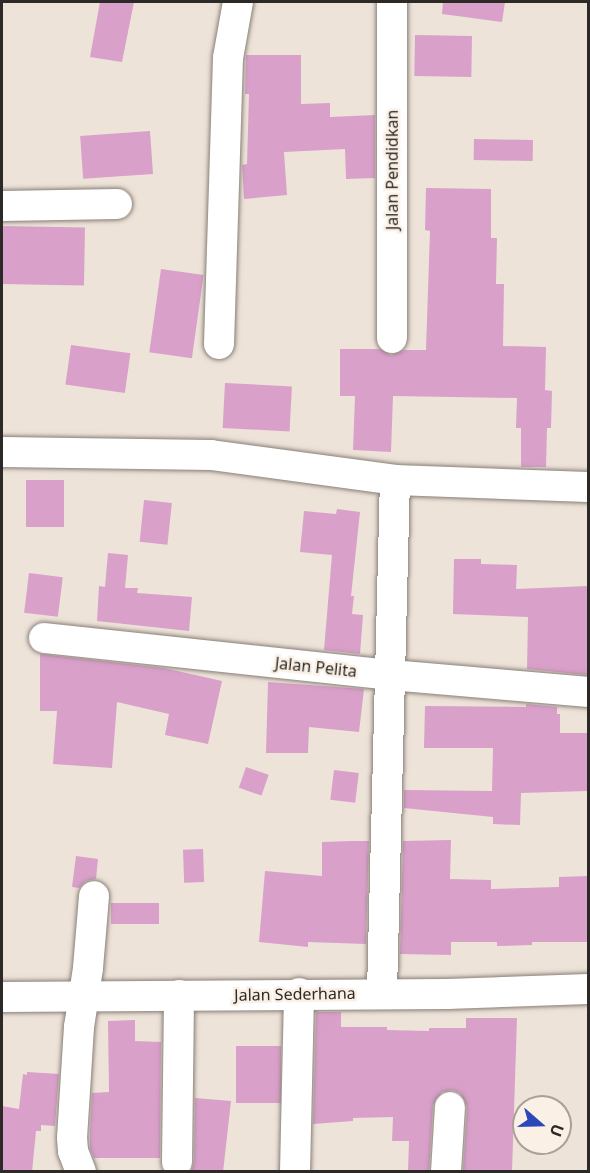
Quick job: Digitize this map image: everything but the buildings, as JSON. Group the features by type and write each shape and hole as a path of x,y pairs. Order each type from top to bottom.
{"street":[{"path":"219,344 228,58 238,2"},
{"name":"Jalan Pendidkan","path":"392,2 392,338"},
{"path":"2,206 117,204"},
{"path":"2,452 211,455 395,480 588,487"},
{"path":"382,992 395,480"},
{"name":"Jalan Pelita","path":"44,638 390,675 588,692"},
{"path":"81,1172 73,1151 72,1138 94,896"},
{"name":"Jalan Sederhana","path":"2,997 382,992 447,994 588,988"},
{"path":"295,1172 299,993"},
{"path":"177,1162 179,995"},
{"path":"446,1172 450,1107"}]}
